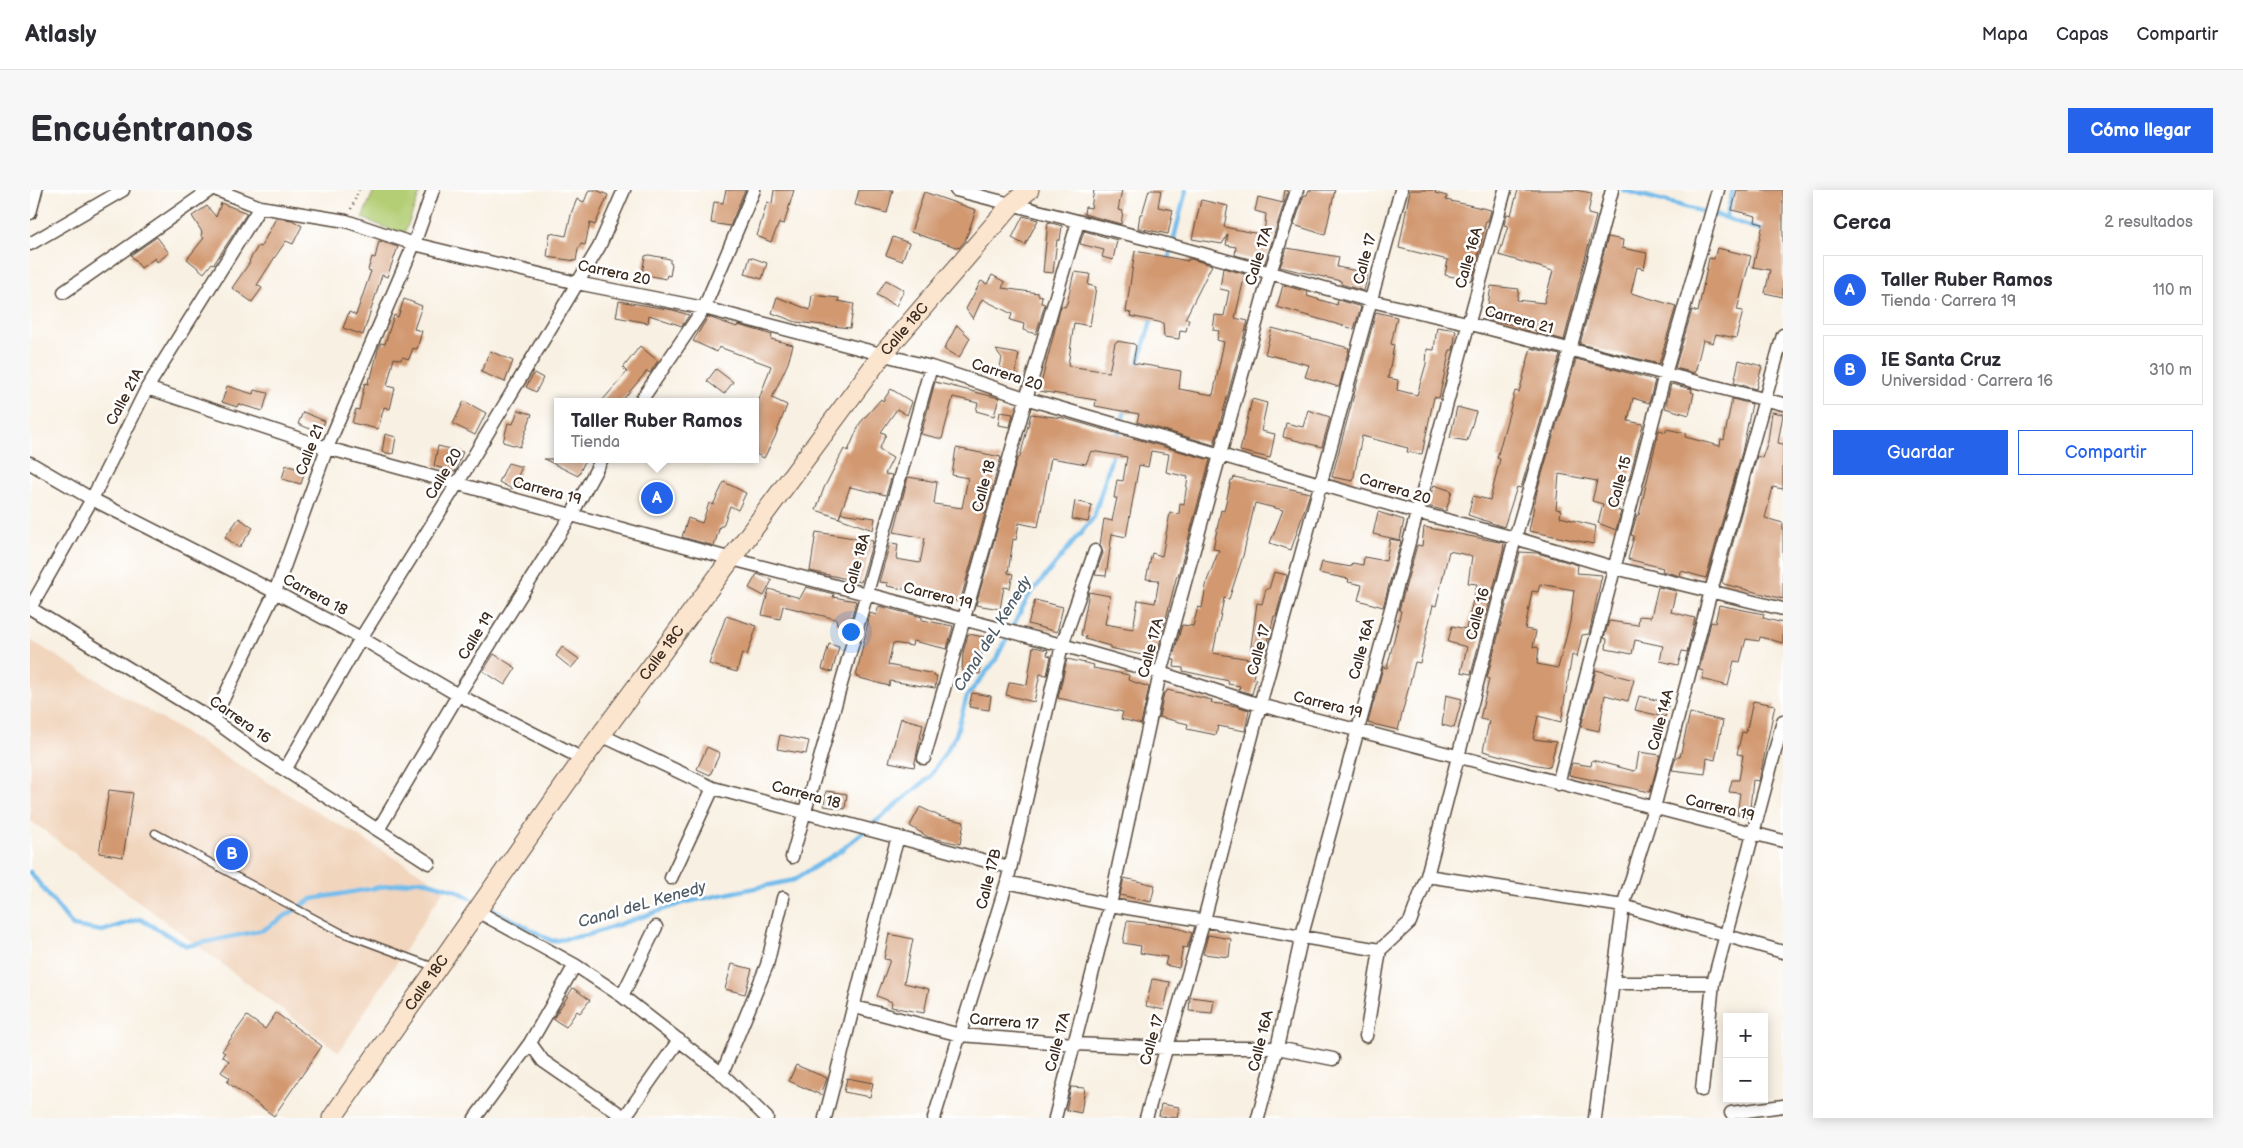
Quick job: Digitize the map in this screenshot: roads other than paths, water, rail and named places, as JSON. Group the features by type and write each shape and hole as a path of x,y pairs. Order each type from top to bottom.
{"main road":[{"name":"Calle 18C","path":"332,1118 583,759 882,356 1012,204 1029,190"}],"street":[{"path":"30,213 36,190"},
{"path":"30,244 123,190"},
{"path":"64,292 210,190"},
{"name":"Carrera 20","path":"218,190 260,207 346,221 414,244 577,282 704,308 882,356 931,367 1025,398 1416,512 1515,538 1614,568 1783,609"},
{"name":"Calle 21","path":"213,720 275,592 327,448 414,244 433,190"},
{"name":"Calle 20","path":"285,770 361,638 457,484 599,247 624,190"},
{"path":"643,398 704,308 754,190"},
{"name":"Carrera 21","path":"956,190 1163,243 1371,301 1467,323 1783,404"},
{"name":"Calle 17A","path":"1055,1118 1110,905 1160,673 1270,273 1297,190"},
{"name":"Calle 17","path":"1146,1118 1204,920 1260,705 1401,190"},
{"name":"Calle 16A","path":"1258,1118 1277,1048 1302,935 1467,323 1505,190"},
{"name":"Calle 16","path":"1380,950 1410,922 1427,876 1515,538 1570,350 1612,191"},
{"name":"Calle 15","path":"1558,784 1665,374 1717,194"},
{"name":"Calle 21A","path":"30,608 92,499 146,388 260,207"},
{"name":"Calle 18","path":"924,758 1025,398 1078,222"},
{"name":"Calle 14A","path":"1595,1118 1623,906 1654,808 1711,591 1783,334"},
{"name":"Calle 18A","path":"792,857 931,367"},
{"name":"Carrera 19","path":"146,388 327,448 457,484 865,595 1062,645 1160,673 1260,705 1358,728 1558,784 1783,841"},
{"name":"Carrera 18","path":"30,463 92,499 361,638 458,695 583,759"},
{"name":"Calle 19","path":"378,830 458,695 572,514 600,463"},
{"name":"Calle 17B","path":"934,1118 1007,882 1062,645 1095,552"},
{"name":"Carrera 16","path":"30,608 213,720 285,770 429,863"},
{"path":"1702,1090 1713,983 1783,721"},
{"name":"Carrera 18","path":"601,735 713,788 1009,867"},
{"path":"671,878 713,788"},
{"path":"825,1118 855,1007 875,915 898,837"},
{"path":"1427,876 1623,906 1783,952"},
{"path":"1007,882 1110,905 1302,935 1380,950 1366,1036"},
{"path":"722,1074 767,965 784,898"},
{"path":"477,911 575,964 622,996 722,1074 753,1113 767,1118"},
{"path":"622,996 656,927"},
{"path":"475,1118 530,1043 575,964"},
{"path":"1613,984 1713,983"},
{"name":"Carrera 17","path":"855,1007 960,1035 1075,1044 1166,1048 1277,1048 1333,1059"},
{"path":"530,1043 543,1061 624,1118 679,1040"},
{"path":"1731,1113 1783,1106"}],"lane":[{"path":"155,833 340,932 438,968"}],"waterway":[{"name":"Canal deL Kenedy","path":"1168,262 1186,190"},
{"name":"Canal deL Kenedy","path":"1623,190 1726,218 1765,232"},
{"path":"1726,218 1733,190"},
{"name":"Canal deL Kenedy","path":"1137,367 1153,315"},
{"name":"Canal deL Kenedy","path":"1117,439 1126,406"},
{"name":"Canal deL Kenedy","path":"493,909 552,941 588,935 682,903 794,880 840,851 930,777 956,735 967,696 995,661 1028,597 1094,517 1114,449"},
{"name":"Canal deL Kenedy","path":"30,872 73,926 102,931 140,919 187,946 263,930 312,899 421,880 455,890 470,898"}],"place":[{"name":"Taller Ruber Ramos","path":"657,498"},
{"name":"IE Santa Cruz","path":"232,854"}]}
